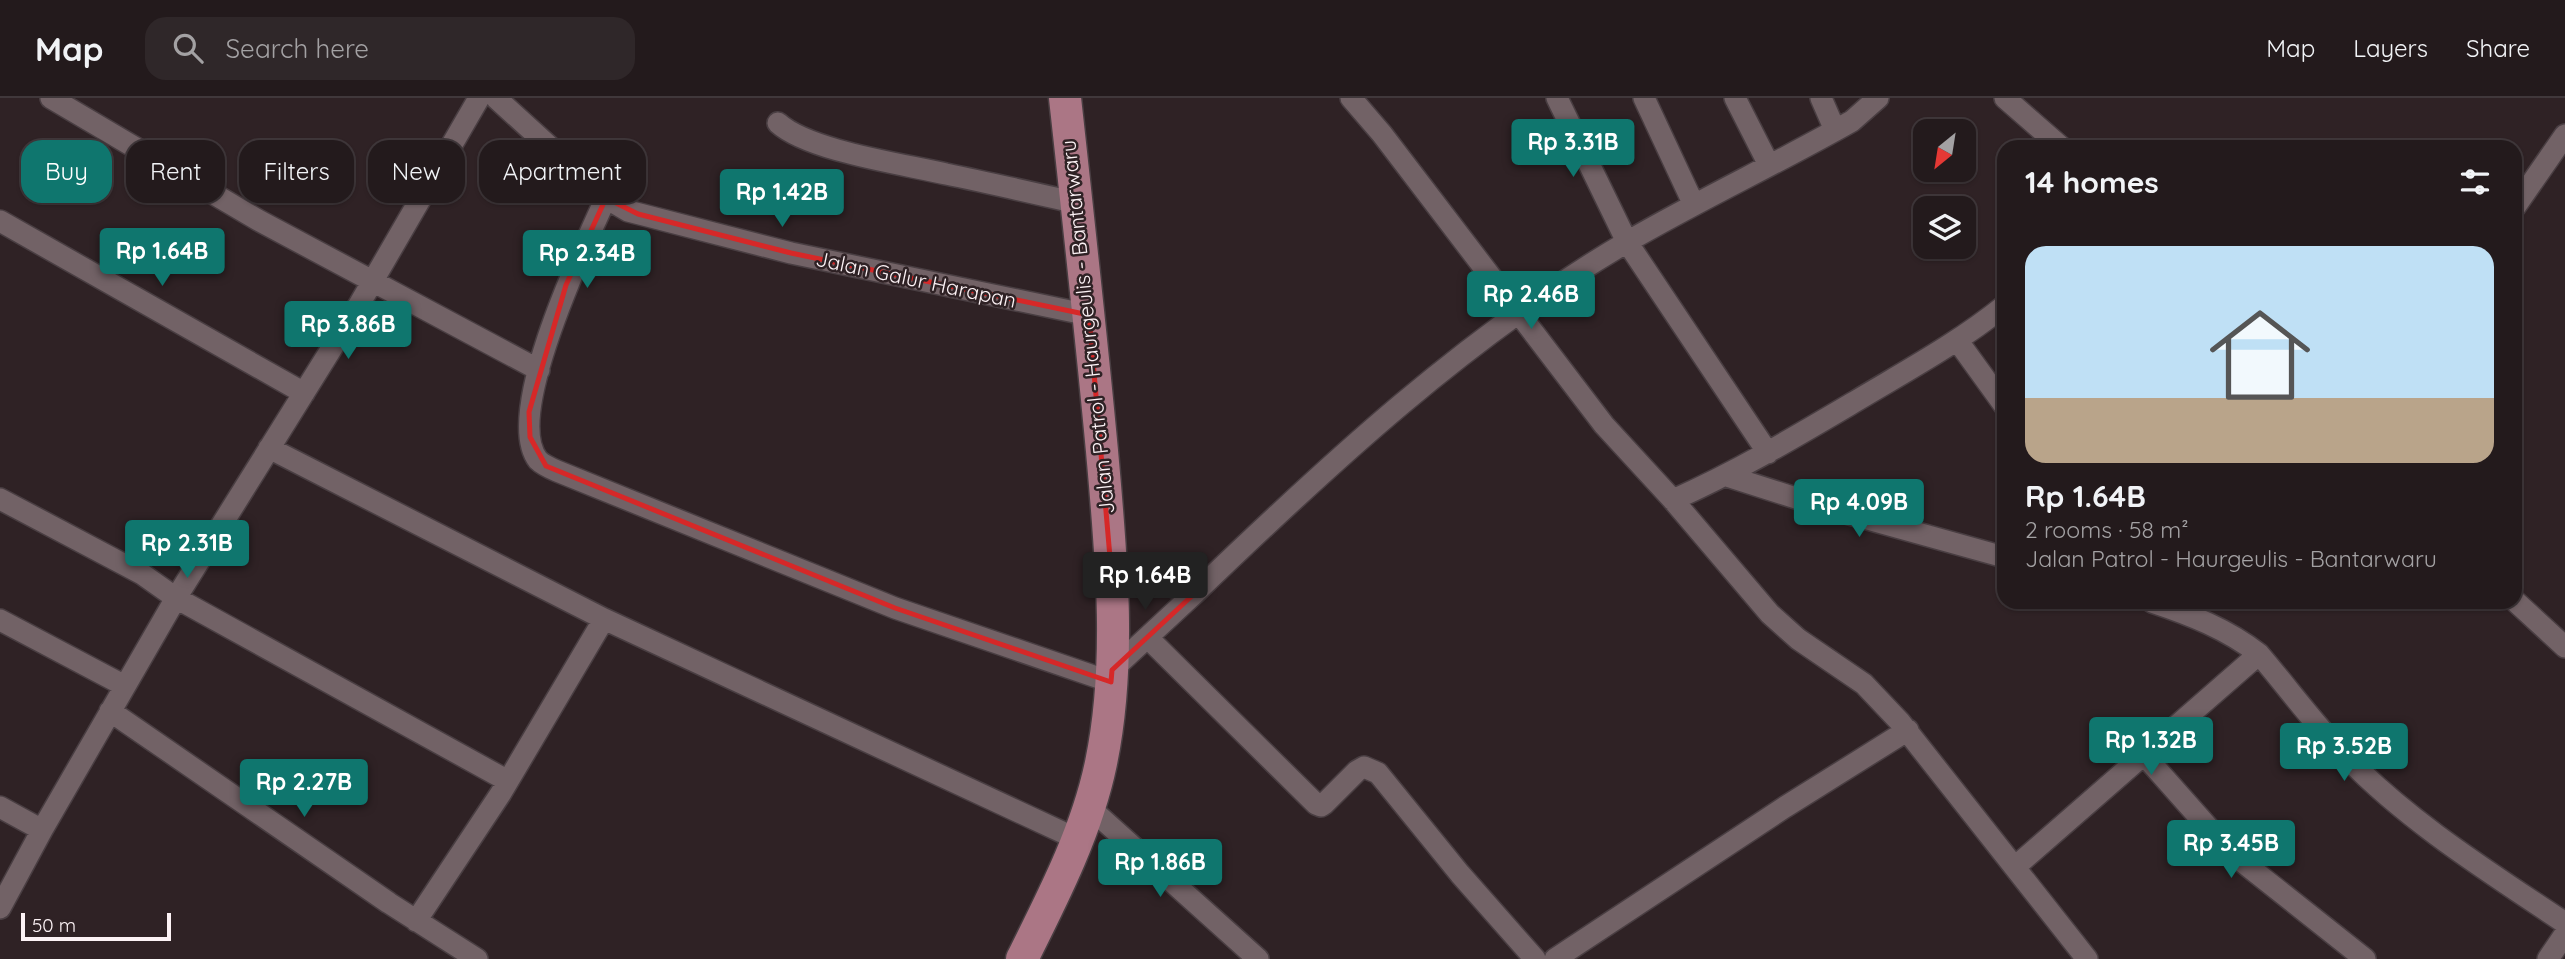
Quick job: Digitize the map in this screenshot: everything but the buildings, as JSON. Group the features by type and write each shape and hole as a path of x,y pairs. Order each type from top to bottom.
{"main road":[{"name":"Jalan Patrol - Haurgeulis - Bantarwaru","path":"1022,959 1090,808 1101,762 1112,676 1111,569 1089,315 1065,98"}],"street":[{"path":"51,98 258,220 539,370"},
{"path":"0,908 41,830 176,598 373,281 479,98"},
{"name":"Jalan Galur Harapan","path":"496,98 542,140"},
{"path":"1351,98 1382,134 1590,409 1673,500 1770,614 1798,639 1864,684 1908,730 2087,959"},
{"path":"1557,98 1627,242 1768,453"},
{"path":"1644,98 1694,205"},
{"path":"1735,98 1769,165"},
{"path":"1821,98 1835,130"},
{"path":"604,203 566,285 539,370 529,412 530,438 537,459 546,466 895,608 1112,676 1301,491 1392,412 1519,313 1627,242 1852,121 1878,98"},
{"path":"2005,98 2053,140"},
{"path":"778,123 805,140 865,157 1077,203"},
{"path":"2522,197 2565,135"},
{"name":"Jalan Galur Harapan","path":"616,203 638,214 791,253 1089,315"},
{"path":"0,221 303,393"},
{"path":"1673,500 1727,476 1768,453 1957,340 1997,311"},
{"path":"1957,340 1997,395"},
{"path":"269,448 604,619 1077,839"},
{"path":"1727,476 1997,555"},
{"path":"0,499 142,574 176,598 508,781"},
{"path":"1111,569 1195,593"},
{"path":"2522,607 2565,647"},
{"path":"2175,609 2226,631 2259,654 2345,756 2380,789 2460,853 2565,923"},
{"path":"416,921 508,781 604,619"},
{"path":"0,620 125,686"},
{"path":"1148,638 1316,804 1324,804 1364,767 1378,773 1460,874 1535,959"},
{"path":"2015,867 2259,654"},
{"path":"110,711 416,921 477,959"},
{"path":"1555,959 1773,815 1908,730"},
{"path":"2144,755 2230,852 2365,959"},
{"path":"0,807 41,830"},
{"path":"1090,808 1258,959"},
{"path":"2548,959 2565,934"}],"highlighted area":[{"path":"606,198 638,214 791,253 1089,315 1111,569 1195,593 1112,670 1111,682 895,608 546,466 530,437 529,412 566,285"}]}
